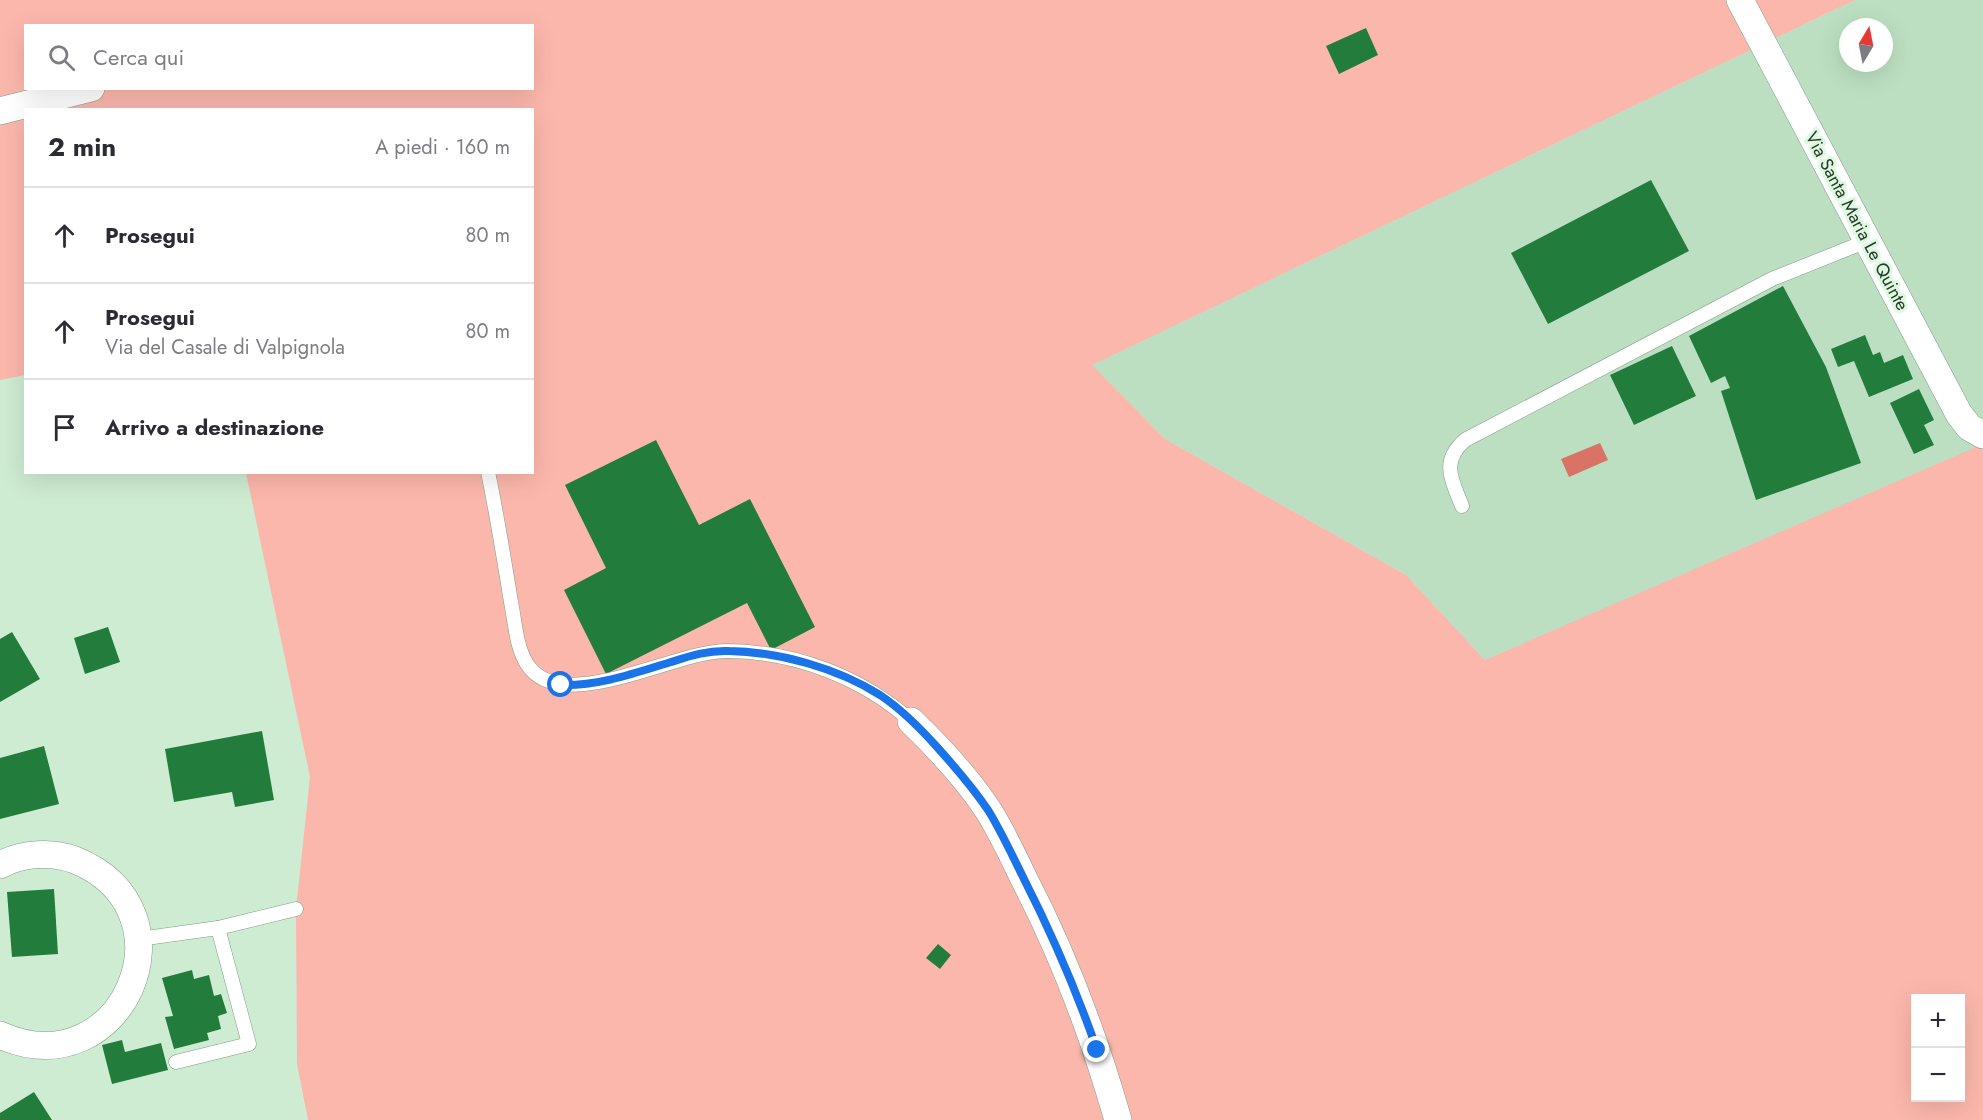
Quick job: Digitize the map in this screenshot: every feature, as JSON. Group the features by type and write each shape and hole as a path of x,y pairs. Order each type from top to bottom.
{"street":[{"name":"Via Santa Maria Le Quinte","path":"1740,0 1959,414 1969,426 1983,435"},
{"path":"0,111 83,90"},
{"path":"911,721 969,783 1005,839 1071,980 1097,1050 1118,1120"},
{"path":"0,865 9,860 38,854 66,857 93,868 116,887 131,911 139,939 137,970 126,999 106,1023 79,1039 48,1046 17,1043 0,1035"}],"lane":[{"path":"1462,506 1449,472 1454,449 1464,440 1772,279 1867,241"},
{"path":"488,474 522,654 533,671 551,682 561,685 582,685 607,681 700,653 727,650 746,652 804,663 844,677 879,695 911,721"},
{"path":"139,939 218,928 296,909"},
{"path":"176,1062 249,1044 218,928"}],"shaded area":[{"path":"0,0 1855,0 1092,365 1165,439 1406,575 1485,660 1983,444 1983,1120 308,1120 297,1064 296,909 310,777 246,474 534,474 534,108 24,108 24,375 0,380"},
{"path":"1855,0 1983,0 1983,449 1485,660 1406,575 1165,439 1091,365"},
{"path":"1600,443 1608,460 1569,477 1561,459"}],"building":[{"path":"1366,28 1378,55 1339,74 1326,46"},
{"path":"1651,180 1689,251 1548,324 1511,253"},
{"path":"1783,286 1826,367 1861,463 1756,500 1721,391 1730,388 1725,376 1711,383 1689,336"},
{"path":"1865,335 1873,355 1880,352 1884,363 1903,355 1913,379 1869,397 1854,361 1838,367 1831,349"},
{"path":"1672,346 1696,396 1634,425 1610,375"},
{"path":"1919,389 1934,420 1924,425 1934,445 1914,454 1890,403"},
{"path":"656,440 699,525 750,499 815,627 771,650 747,603 606,674 564,590 606,568 565,485"},
{"path":"108,627 120,662 85,674 74,638"},
{"path":"12,632 40,679 0,702 0,639"},
{"path":"262,731 274,800 235,807 232,792 174,802 165,749"},
{"path":"44,746 59,804 0,819 0,758"},
{"path":"54,889 58,954 12,957 7,892"},
{"path":"938,944 951,955 940,969 926,958"},
{"path":"192,970 194,979 209,975 214,996 221,994 227,1013 218,1016 221,1029 207,1033 209,1040 174,1049 165,1017 173,1016 162,978"},
{"path":"122,1040 125,1052 161,1043 168,1070 112,1084 102,1045"},
{"path":"34,1092 52,1120 0,1120 0,1113"}],"route":[{"path":"561,685 582,685 607,681 691,655 727,650 765,654 804,663 844,677 879,695 924,733 969,783 989,811 1051,933 1097,1050"}]}
